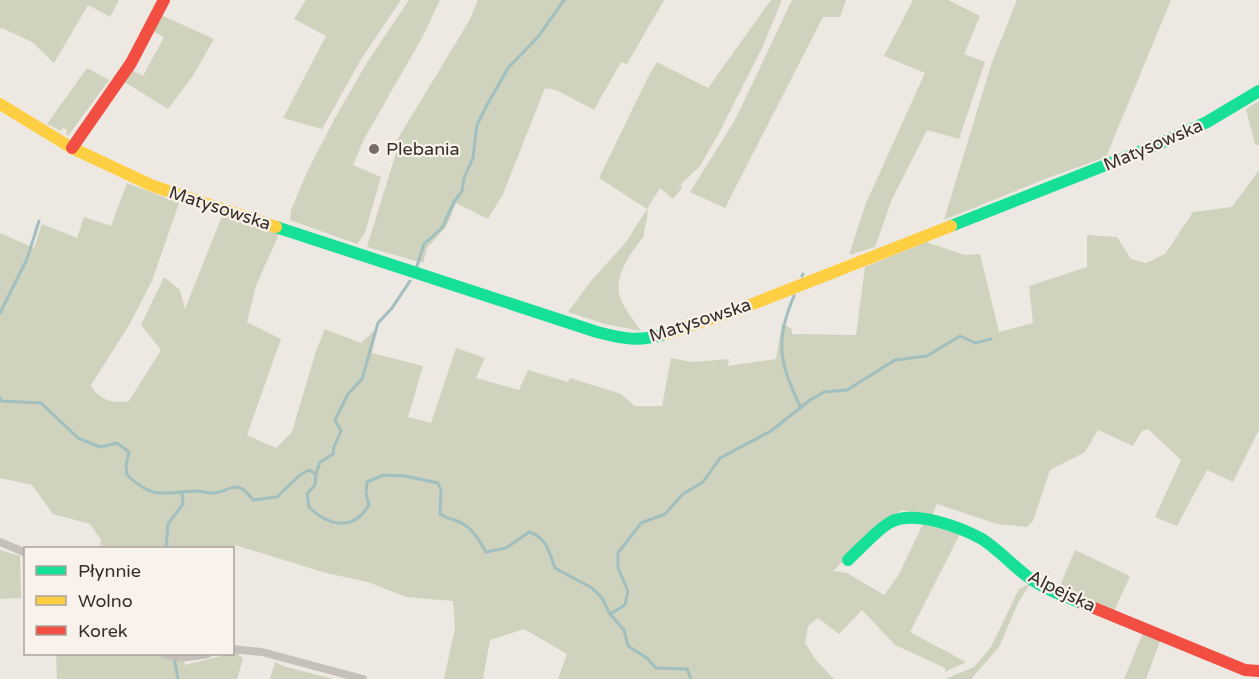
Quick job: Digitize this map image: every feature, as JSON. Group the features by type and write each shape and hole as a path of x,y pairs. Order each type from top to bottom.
{"street":[{"path":"72,148 131,63 164,0"},
{"name":"Matysowska","path":"0,104 72,148 153,186 597,332 638,340 666,334 745,307 1159,144 1207,122 1259,91"},
{"name":"Alpejska","path":"848,560 889,523 903,518 935,520 981,539 1005,556 1029,578 1055,592 1245,670 1259,671"},
{"path":"0,542 24,552"},
{"path":"234,649 262,652 363,679"},
{"path":"167,655 187,657 201,655"}],"green space":[{"path":"0,0 119,0 110,17 88,5 54,63 32,42 0,29"},
{"path":"306,0 401,0 363,56 322,129 283,118 326,36 294,19"},
{"path":"409,0 440,0 423,36 364,139 353,165 381,177 365,233 357,244 290,220 291,210 308,170 335,118 366,64"},
{"path":"478,0 664,0 627,64 621,62 594,110 556,90 545,88 503,194 488,219 456,203 446,227 427,248 423,263 367,247 396,153 402,143 397,140 469,21"},
{"path":"771,0 782,0 762,48 700,166 681,184 682,188 673,199 660,188 647,209 599,178 657,62 708,88"},
{"path":"792,0 846,0 840,17 823,17 725,208 690,192 735,120"},
{"path":"913,0 948,0 980,16 964,54 985,62 959,139 927,130 892,199 875,247 849,255 866,203 925,73 884,56"},
{"path":"1017,0 1171,0 1106,157 944,220 991,65"},
{"path":"161,15 214,39 192,77 168,109 123,81 132,70 143,76 164,37 154,32"},
{"path":"87,68 109,80 68,136 67,130 63,128 61,131 47,124"},
{"path":"1259,101 1259,146 1255,144 1246,109"},
{"path":"1259,170 1259,430 1233,482 1207,470 1177,526 1155,517 1181,460 1148,429 1142,431 1133,446 1098,430 1085,452 1050,470 1033,521 1027,527 997,524 937,504 932,516 902,510 876,529 833,571 847,573 884,595 898,576 923,524 960,534 910,632 966,662 945,672 945,668 895,645 862,610 839,634 818,618 808,626 805,643 816,660 834,679 558,679 567,654 524,629 490,640 483,679 444,679 455,628 453,601 406,597 368,582 326,573 235,545 234,548 100,547 101,540 90,524 53,514 32,485 0,478 0,233 34,248 42,224 77,238 84,217 111,226 127,183 179,203 152,281 128,327 91,385 107,400 129,401 161,350 141,325 164,277 180,290 185,309 222,216 279,234 256,286 247,322 281,339 247,435 276,448 292,432 316,351 325,329 361,343 376,329 372,353 423,366 408,417 431,423 456,348 485,358 476,378 519,390 528,370 568,382 570,378 621,394 635,406 662,406 671,358 692,362 729,359 728,366 776,359 782,323 792,329 792,334 856,335 865,267 926,242 965,255 980,254 999,332 1033,323 1029,286 1087,267 1087,235 1117,237 1131,259 1146,263 1165,254 1193,212 1232,207"},
{"path":"647,209 644,236 625,264 619,281 620,297 641,331 605,324 568,312 591,281 626,242"},
{"path":"0,550 20,556 21,598 0,599"},
{"path":"1075,550 1130,576 1114,611 1060,590"},
{"path":"1031,583 1019,601 999,647 971,679 945,679 974,667 991,647 1019,589"},
{"path":"1143,633 1160,641 1146,679 1124,679"},
{"path":"237,652 243,659 237,679 57,679 56,655 183,655 185,665 234,655"},
{"path":"275,662 286,667 334,679 270,679"}],"waterway":[{"path":"417,266 424,244 442,228 454,202 462,191 464,178 473,158 477,125 487,105 508,68 538,37 564,0"},
{"path":"0,313 27,259 39,221"},
{"path":"316,474 320,462 333,454 341,431 335,420 348,394 362,379 378,323 392,308 410,281"},
{"path":"794,296 784,327 782,353 788,378 801,408"},
{"path":"610,614 625,605 628,591 618,568 618,553 641,523 665,514 683,494 703,482 720,458 771,431 810,400 824,392 847,390 895,360 927,356 960,336 975,343 991,339"},
{"path":"0,398 2,401 41,403 78,438 100,447 117,443 129,452 126,465 127,475 152,492 217,493 237,487 253,500 277,497 300,475 309,470 316,474 315,485 307,494 309,507 332,522 348,523 363,514 369,505 366,494 367,482 384,475 405,476 438,483 441,490 440,514 467,526 486,552 506,548 529,532 540,538 555,568 592,588 602,598 610,614 624,630 628,646 647,658 656,668 687,669 691,679"},
{"path":"166,547 168,524 183,504 182,492"},
{"path":"174,657 178,679"}],"traffic: fast":[{"path":"951,226 1159,144 1207,122 1259,91"},
{"path":"276,227 597,332 631,339 665,334"},
{"path":"848,560 873,535 889,523 911,518 936,521 962,529 982,539 1034,581 1082,603"}],"traffic: slow":[{"path":"0,104 72,148 153,186 276,227"},
{"path":"665,334 745,307 951,226"}],"traffic: jam":[{"path":"72,148 131,63 164,0"},
{"path":"1082,603 1245,670 1259,671"}],"place":[{"name":"Plebania","path":"374,149"}]}
